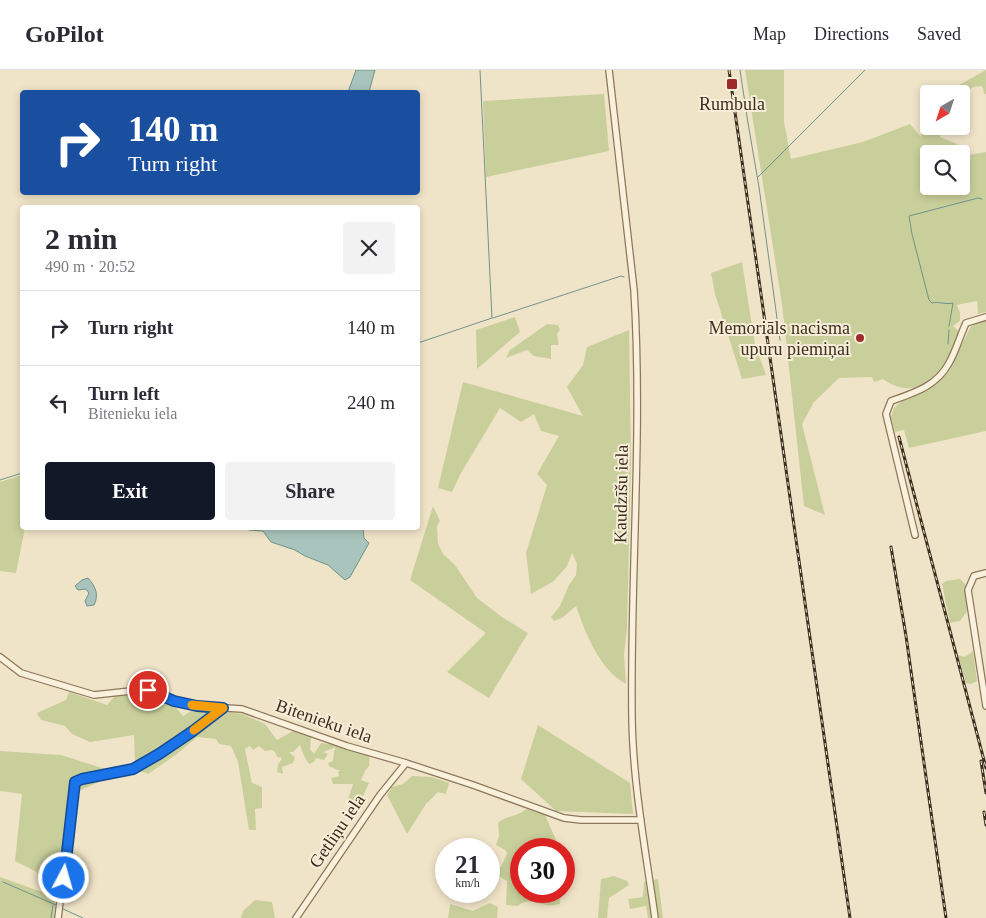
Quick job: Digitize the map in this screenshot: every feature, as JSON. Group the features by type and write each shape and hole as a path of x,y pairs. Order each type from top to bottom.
{"street":[{"name":"Kaudzīšu iela","path":"609,70 636,321 638,429 632,719 641,820 655,918"},
{"path":"915,535 886,414 891,401 924,389 938,378 949,363 966,323 986,317"},
{"path":"986,573 974,576 968,590 986,706"},
{"name":"Bitenieku iela","path":"0,657 21,672 94,695 148,690 174,701 197,706 242,709 347,746 473,785 564,818 581,820 641,820"},
{"path":"58,918 75,782 133,769 166,750 223,708"},
{"name":"Getliņu iela","path":"296,918 380,795 406,763"}],"green space":[{"path":"745,70 784,70 784,122 791,159 863,142 910,124 921,137 921,135 940,135 940,137 958,145 920,145 920,195 970,195 970,155 986,152 986,312 978,314 977,301 957,305 960,321 953,326 959,331 938,375 924,385 908,388 899,387 883,379 874,382 872,377 839,378 814,402 802,424 825,515 804,506 782,304"},
{"path":"986,70 986,94 984,94 981,86 970,90 970,85 959,85"},
{"path":"604,94 609,151 486,177 483,101"},
{"path":"742,262 755,345 766,375 742,379 715,294 711,273"},
{"path":"515,317 520,332 477,369 476,330"},
{"path":"986,320 986,431 909,448 904,430 895,432 891,417 894,408 903,400 935,384 948,373 971,326"},
{"path":"547,324 558,325 560,330 557,334 559,345 551,345 551,359 534,356 527,350 506,358 510,350"},
{"path":"629,330 631,457 627,628 624,654 626,684 608,669 601,660 589,639 576,606 562,618 554,621 551,617 560,606 569,585 576,575 577,564 572,553 567,566 554,581 531,594 526,553 547,485 537,474 559,436 541,431 534,414 521,422 500,408 461,473 452,492 438,488 463,382 583,416 567,387 583,365 587,347"},
{"path":"20,476 20,530 25,530 16,573 0,571 0,482"},
{"path":"433,506 440,521 437,526 438,544 443,554 455,565 477,598 502,617 528,633 489,698 447,672 486,633 410,580"},
{"path":"960,579 967,586 968,610 960,621 950,623 942,584 946,581"},
{"path":"973,651 977,681 971,684 966,683 958,655 965,657"},
{"path":"69,692 107,705 115,696 148,692 174,705 183,716 194,709 211,709 242,714 265,724 277,740 293,731 311,737 310,749 314,754 321,743 340,745 370,754 369,766 361,780 369,783 361,801 355,801 351,804 347,802 353,784 333,784 331,778 339,776 338,772 340,770 329,766 328,763 333,761 336,747 323,752 328,754 324,760 316,758 314,762 309,764 300,745 293,752 289,752 295,757 293,763 282,767 283,774 277,772 282,758 277,757 275,752 272,750 265,751 259,746 253,750 250,746 245,749 252,783 262,787 262,808 255,809 256,830 249,830 238,762 231,746 219,744 216,739 197,737 177,754 148,774 140,771 135,762 134,735 90,742 72,734 65,726 41,720 37,713 66,700"},
{"path":"538,725 630,783 633,814 556,811 521,779"},
{"path":"0,751 61,755 118,773 75,793 60,884 15,861 22,794 0,791"},
{"path":"412,776 432,777 449,783 446,794 438,792 426,804 407,834 387,795 392,787 403,784"},
{"path":"526,809 545,815 555,838 510,838 510,903 523,903 518,906 506,905 507,881 500,877 500,867 507,853 500,847 498,823"},
{"path":"614,876 627,881 629,885 609,898 607,918 598,918 601,879"},
{"path":"0,877 56,897 54,918 0,918"},
{"path":"658,879 663,918 648,918 646,906 630,909 628,899 643,897 644,882"},
{"path":"255,900 272,902 275,918 241,918 243,911"},
{"path":"490,903 498,907 497,918 448,918 450,904 473,911"},
{"path":"539,903 560,903 560,904 548,905"}],"water":[{"path":"356,70 375,70 370,90 349,90"},
{"path":"249,530 363,530 364,538 369,543 350,577 345,580 328,565 295,550 271,542 263,531"},
{"path":"88,578 95,588 96,598 94,605 87,606 85,601 89,593 86,589 78,590 75,586"}],"waterway":[{"path":"420,342 492,318 480,70"},
{"path":"740,70 759,187 780,340"},
{"path":"758,177 865,70"},
{"path":"949,326 953,303 932,303 929,300 909,216 978,198 982,199"},
{"path":"493,318 621,276 624,277"},
{"path":"948,344 949,330"},
{"path":"0,480 20,474"},
{"path":"3,882 56,905"},
{"path":"51,918 53,905"},
{"path":"63,909 83,918"}],"railway":[{"path":"729,70 850,918"},
{"path":"899,437 986,768"},
{"path":"891,547 906,636 946,918"},
{"path":"981,761 986,793"},
{"path":"984,812 986,825"}],"slow traffic":[{"path":"192,705 223,708 194,730"}],"place":[{"name":"Rumbula","path":"732,84"},
{"name":"Memoriāls nacisma upuru piemiņai","path":"860,338"}],"route":[{"path":"64,878 75,782 133,769 193,731 223,708 197,706 174,701 148,690"}]}
